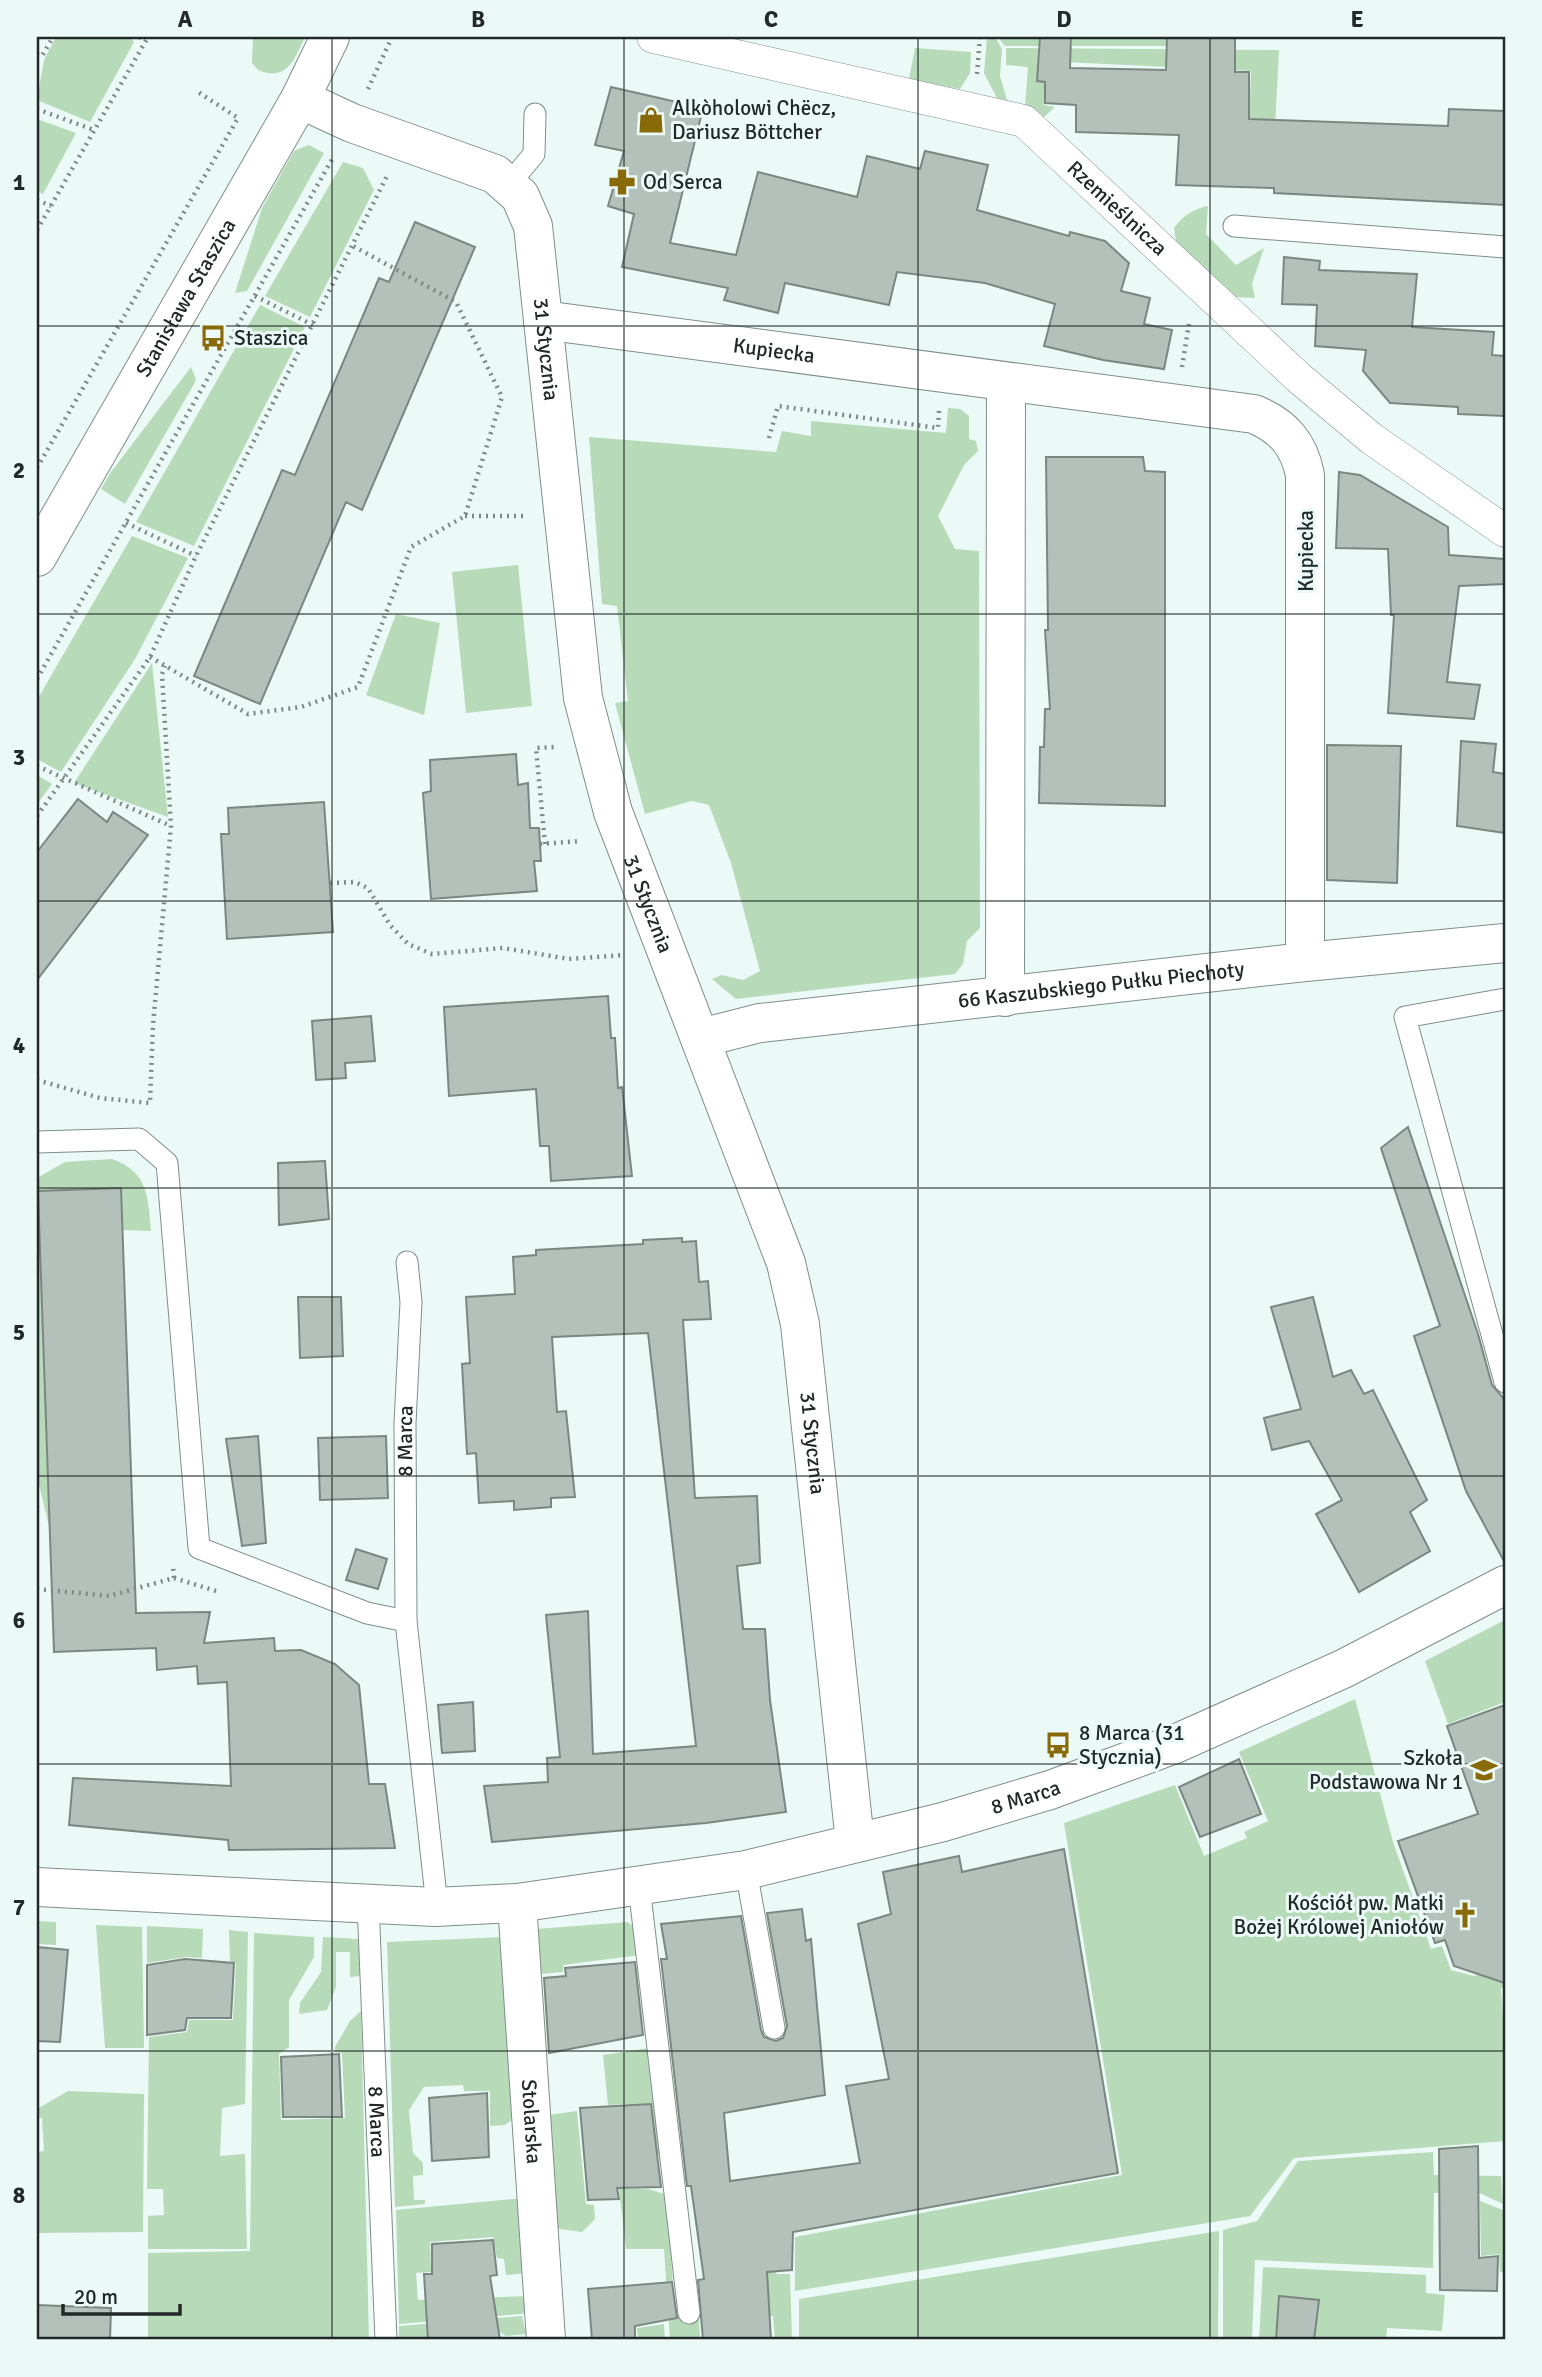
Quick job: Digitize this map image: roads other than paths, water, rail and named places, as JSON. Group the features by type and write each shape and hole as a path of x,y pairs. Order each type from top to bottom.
{"street":[{"name":"Stanisława Staszica","path":"37,557 300,99 330,37"},
{"name":"Rzemieślnicza","path":"653,37 1024,121 1299,378 1372,439 1505,531"},
{"name":"31 Stycznia","path":"300,99 352,122 479,167 509,184 520,196 533,226 583,698 596,754 612,812 786,1264 800,1324 855,1842"},
{"name":"Kupiecka","path":"542,320 760,346 1006,382 1254,414 1281,428 1298,450 1305,474 1305,962"},
{"path":"1005,997 1006,382"},
{"name":"66 Kaszubskiego Pułku Piechoty","path":"701,1038 760,1023 1305,962 1505,943"},
{"name":"8 Marca","path":"37,1887 435,1907 517,1903 746,1870 943,1822 1050,1790 1175,1744 1343,1669 1505,1586"},
{"name":"Stolarska","path":"517,1903 546,2340"}],"lane":[{"path":"509,184 534,155 535,114"},
{"path":"1234,226 1505,247"},
{"path":"1505,999 1405,1017 1505,1381"},
{"path":"37,1142 139,1139 167,1163 199,1548 367,1613 406,1620"},
{"name":"8 Marca","path":"407,1262 411,1302 405,1423 406,1620 435,1907"},
{"path":"746,1870 774,2028"},
{"path":"639,1886 689,2313"},
{"name":"8 Marca","path":"368,1903 386,2340"}],"place":[{"name":"Alkòholowi Chëcz, Dariusz Böttcher","path":"651,120"},
{"name":"Od Serca","path":"622,182"},
{"name":"Staszica","path":"213,338"},
{"name":"8 Marca (31 Stycznia)","path":"1058,1745"},
{"name":"Szkoła Podstawowa Nr 1","path":"1484,1770"},
{"name":"Kościół pw. Matki Bożej Królowej Aniołów","path":"1465,1915"}]}
